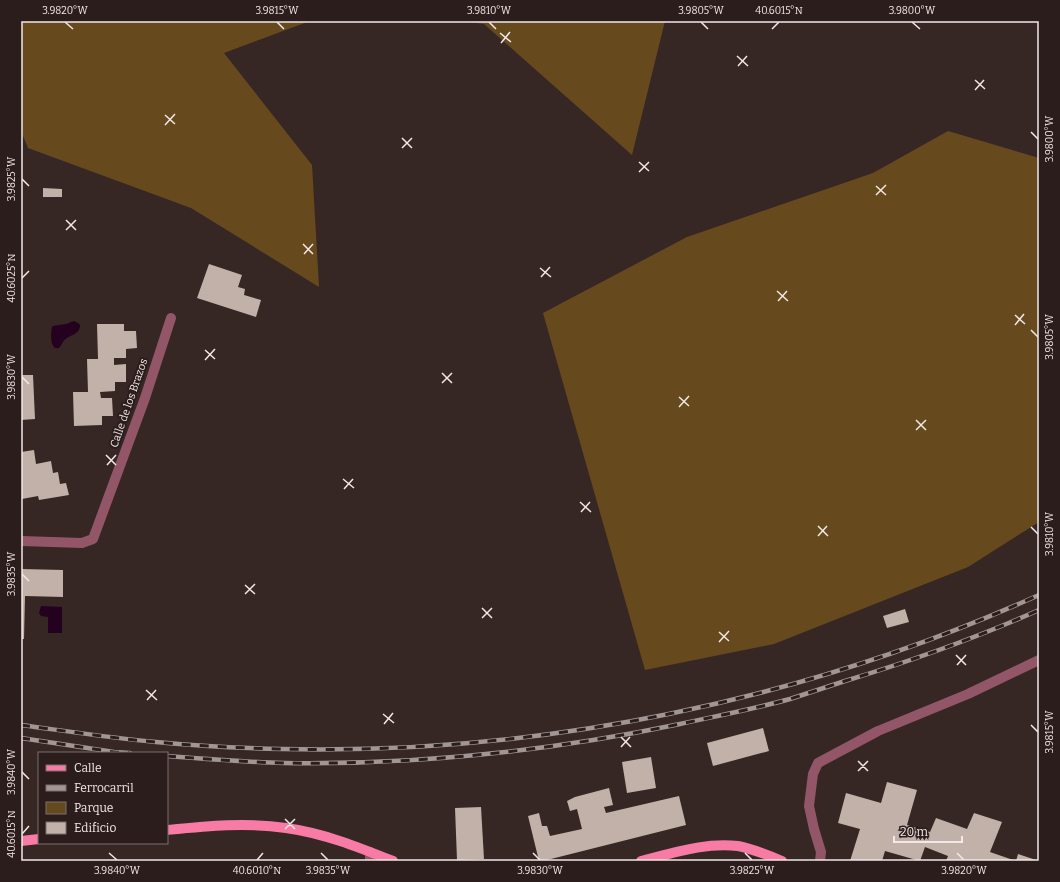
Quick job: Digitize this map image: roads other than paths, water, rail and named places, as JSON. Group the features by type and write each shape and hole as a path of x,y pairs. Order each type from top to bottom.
{"main road":[{"path":"168,830 224,825 279,827 316,834 370,856 393,861"},
{"path":"21,841 38,839"},
{"path":"641,861 714,845 745,848 782,861"}],"street":[{"name":"Calle de los Brazos","path":"21,541 82,543 93,539 171,318"},
{"path":"820,861 821,852 809,806 813,774 818,763 878,732 968,694 1039,660"}],"railway":[{"path":"21,725 187,745 281,749 378,748 476,742 572,731 669,714 764,692 857,665 949,632 1039,595"},
{"path":"168,756 284,763 384,762 433,759 533,749 631,734 790,699 943,648 1039,610"},
{"path":"21,738 114,752"}]}
